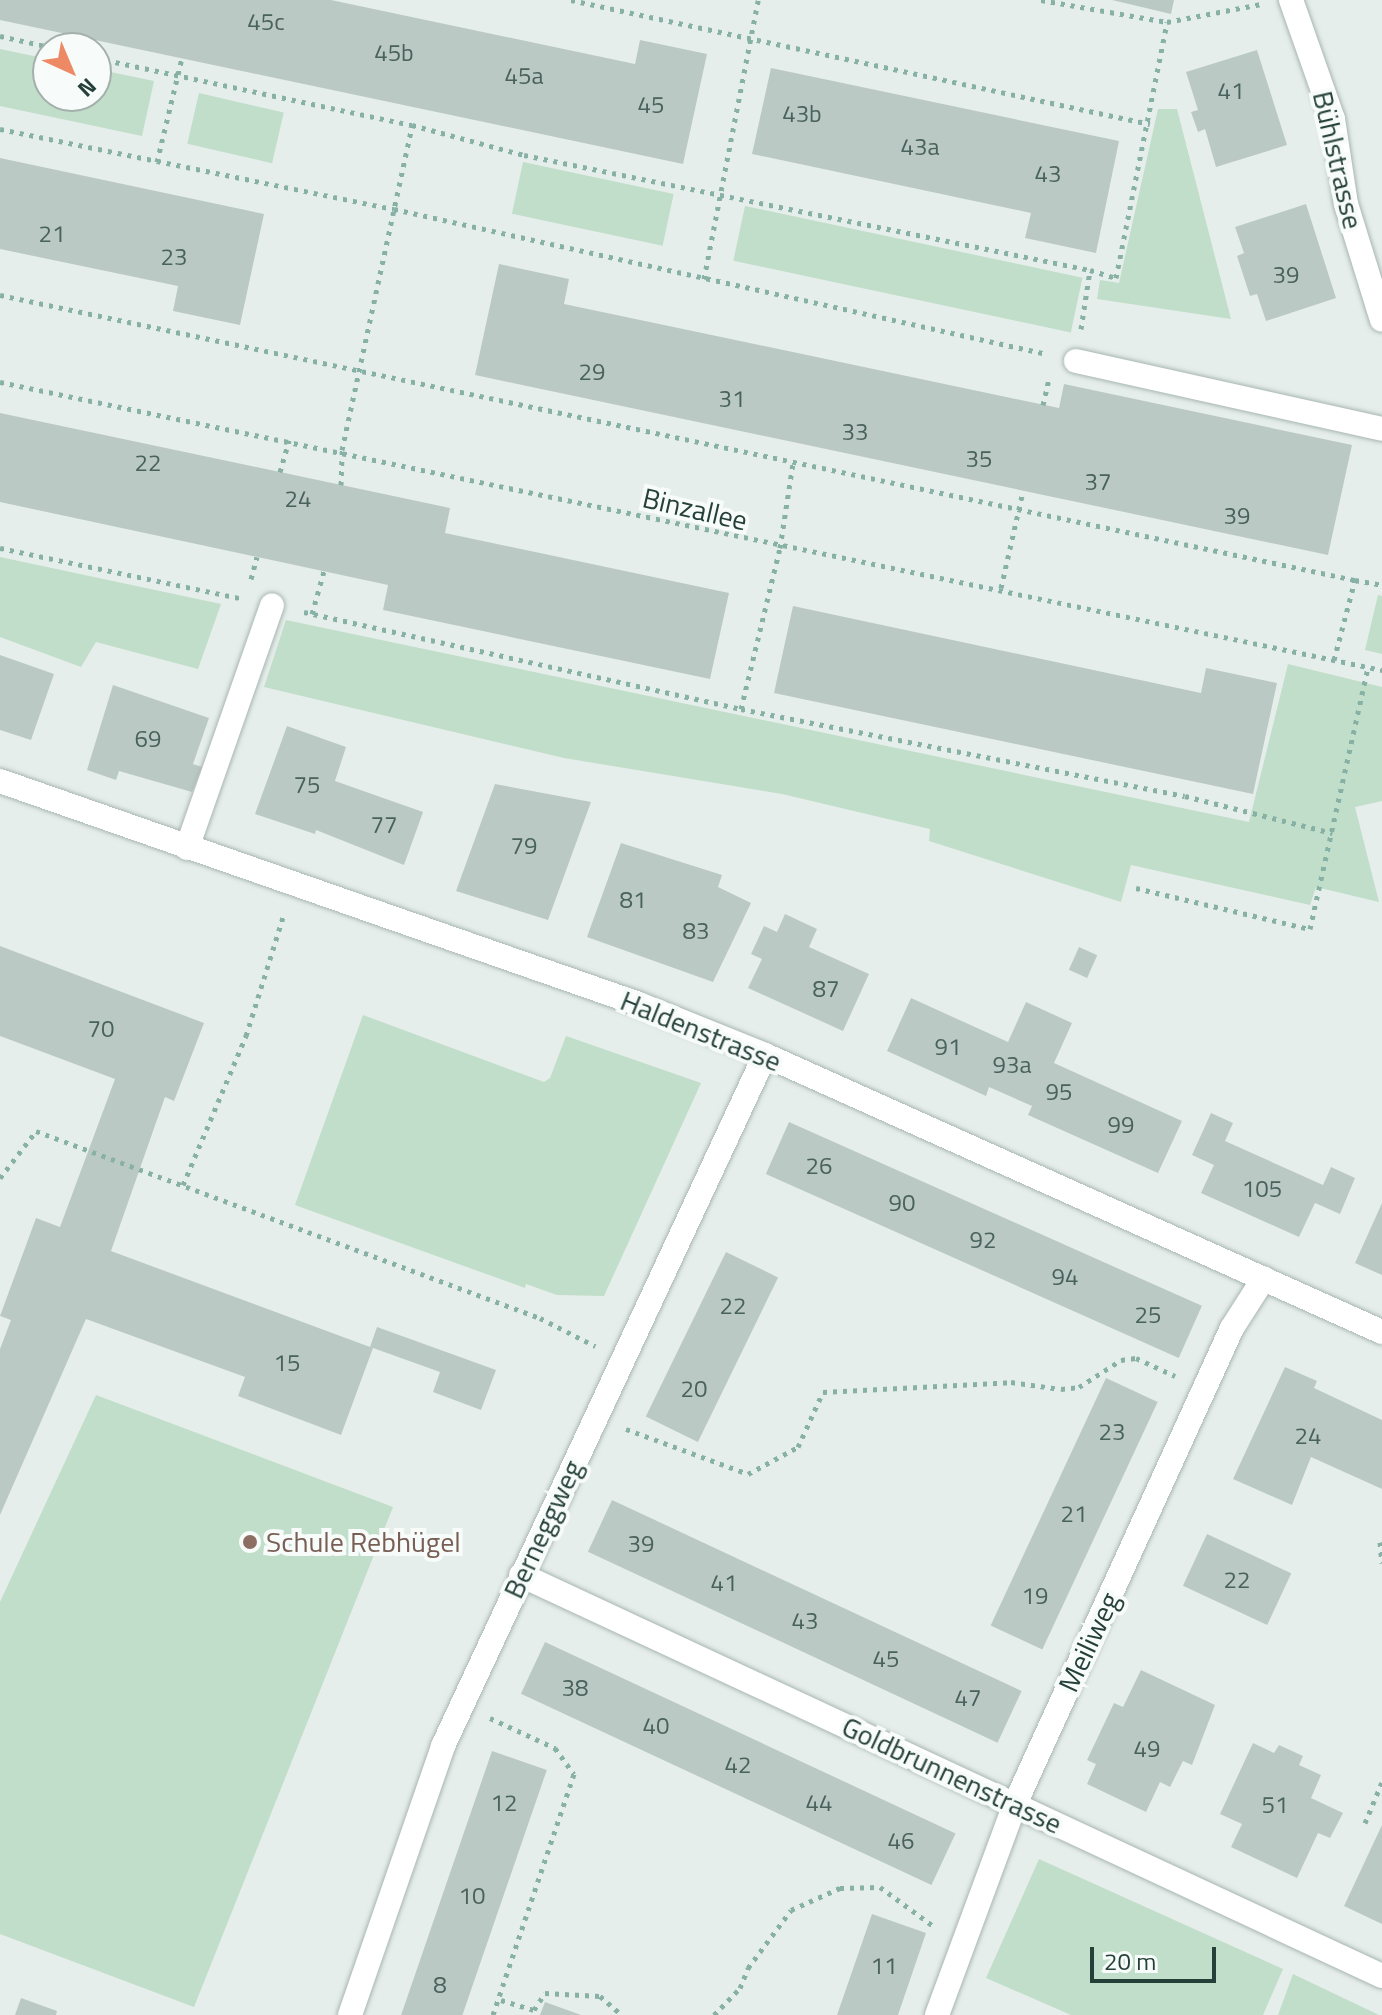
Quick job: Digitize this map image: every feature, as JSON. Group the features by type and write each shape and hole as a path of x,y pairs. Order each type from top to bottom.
{"street":[{"name":"Bühlstrasse","path":"1291,0 1333,119 1346,204 1382,320"},
{"path":"1076,361 1382,429"},
{"path":"187,848 272,605"},
{"name":"Haldenstrasse","path":"0,781 295,887 639,1004 765,1055 1382,1332"},
{"name":"Berneggweg","path":"350,2015 443,1746 765,1055"},
{"name":"Meiliweg","path":"937,2015 1015,1804 1232,1328 1264,1278"},
{"name":"Goldbrunnenstrasse","path":"521,1575 1382,1976"}],"path":[{"path":"571,0 1150,124"},
{"path":"704,279 758,0"},
{"path":"1041,0 1167,22 1266,3"},
{"path":"112,62 412,125 524,155 1090,270 1116,278 1150,124 1167,22"},
{"path":"0,36 32,43"},
{"path":"157,162 180,77 182,58"},
{"path":"341,485 342,450 412,125"},
{"path":"0,129 394,209 1076,361 1090,270"},
{"path":"0,295 359,373 1382,585"},
{"name":"Binzallee","path":"0,382 342,450 780,548 1001,588 1382,670"},
{"path":"280,472 289,440"},
{"path":"741,709 780,548 793,463"},
{"path":"1001,588 1023,491"},
{"path":"0,548 245,599"},
{"path":"251,581 257,557"},
{"path":"324,571 312,614 741,709 1185,796 1332,833"},
{"path":"1334,660 1355,580"},
{"path":"1136,888 1310,929 1368,668"},
{"path":"183,1185 246,1036 262,973 295,887"},
{"path":"0,1178 36,1131 540,1318 599,1348"},
{"path":"617,1425 748,1474 798,1447 823,1392 1011,1382 1061,1389 1079,1387 1121,1360 1136,1358 1178,1377"},
{"path":"1380,1542 1382,1563"},
{"path":"481,1715 555,1748 574,1774 501,2000 493,2015"},
{"path":"1365,1823 1382,1782"},
{"path":"714,2015 740,1988 748,1968 791,1910 840,1888 880,1887 949,1938"},
{"path":"501,2000 534,2010 545,1993 600,1996 622,2015"}],"green space":[{"path":"0,49 32,56 32,112 112,112 112,72 154,81 142,136 0,106"},
{"path":"199,93 284,113 272,163 187,144"},
{"path":"1158,109 1177,109 1231,319 1097,299 1100,280 1119,283"},
{"path":"523,162 674,194 663,246 512,214"},
{"path":"745,206 1082,278 1071,333 733,261"},
{"path":"0,557 221,604 198,669 96,642 81,667 0,637"},
{"path":"1378,595 1382,596 1382,654 1365,650"},
{"path":"286,620 1249,822 1288,664 1382,687 1382,801 1355,807 1379,902 1316,887 1310,905 1131,865 1121,902 929,841 930,829 782,794 564,758 264,687"},
{"path":"363,1015 544,1082 550,1078 566,1036 701,1083 604,1296 557,1295 526,1284 525,1288 295,1205"},
{"path":"96,1395 393,1507 194,2007 0,1934 0,1602"},
{"path":"1039,1859 1283,1969 1263,2015 1071,2015 986,1978"},
{"path":"1293,1974 1379,2015 1278,2015"}],"building":[{"path":"0,0 331,0 635,64 640,40 707,54 683,164 112,44 112,32 57,32 0,20"},
{"path":"1112,0 1174,0 1171,14"},
{"path":"1257,50 1287,145 1216,167 1205,129 1198,132 1191,112 1198,110 1186,72"},
{"path":"771,68 1119,141 1096,253 1025,238 1031,213 752,154"},
{"path":"0,158 264,214 240,325 173,311 178,286 0,249"},
{"path":"1306,204 1336,298 1266,321 1257,294 1250,296 1237,256 1244,253 1235,227"},
{"path":"499,264 569,279 564,304 1059,408 1064,384 1352,445 1328,555 475,375"},
{"path":"0,413 450,508 445,533 729,593 710,679 383,610 388,585 0,502"},
{"path":"793,606 1201,693 1206,668 1277,683 1253,794 774,693"},
{"path":"0,655 54,674 31,740 0,730"},
{"path":"113,685 209,718 193,764 202,767 192,792 119,771 116,780 87,770"},
{"path":"287,726 346,747 335,781 423,812 404,865 316,830 315,834 255,814"},
{"path":"495,784 591,802 548,920 456,891"},
{"path":"621,843 722,875 718,887 751,903 713,982 587,937"},
{"path":"785,914 817,929 809,947 869,974 843,1031 748,988 762,959 751,954 764,926 777,932"},
{"path":"0,946 204,1023 174,1101 165,1097 111,1251 370,1347 377,1327 496,1370 481,1410 433,1392 440,1372 373,1348 341,1435 238,1396 245,1377 86,1319 0,1515 0,1349 11,1320 0,1316 36,1218 60,1227 115,1079 0,1036"},
{"path":"1079,947 1097,955 1087,978 1069,970"},
{"path":"911,998 1008,1042 1026,1002 1072,1023 1054,1063 1182,1121 1158,1173 1028,1115 1032,1106 989,1087 986,1096 887,1051"},
{"path":"1211,1113 1233,1123 1225,1141 1323,1185 1331,1167 1355,1178 1340,1214 1315,1203 1299,1237 1201,1193 1214,1165 1192,1155"},
{"path":"789,1122 1202,1306 1179,1358 766,1174"},
{"path":"1382,1203 1382,1275 1355,1263"},
{"path":"726,1252 778,1277 698,1442 646,1416"},
{"path":"1285,1367 1317,1381 1314,1388 1382,1420 1382,1489 1311,1457 1292,1505 1233,1479"},
{"path":"1106,1378 1158,1402 1042,1650 991,1625"},
{"path":"612,1500 1022,1691 998,1743 588,1552"},
{"path":"1207,1534 1291,1573 1267,1625 1183,1586"},
{"path":"545,1642 956,1833 931,1885 521,1694"},
{"path":"1141,1670 1215,1705 1192,1765 1183,1761 1170,1787 1160,1782 1146,1812 1087,1784 1096,1764 1087,1760 1114,1703 1123,1707"},
{"path":"1253,1743 1274,1753 1279,1745 1303,1756 1299,1765 1321,1775 1311,1798 1343,1813 1330,1838 1318,1833 1297,1878 1231,1847 1242,1824 1220,1814"},
{"path":"492,1751 547,1770 462,2015 401,2015"},
{"path":"1382,1825 1382,1924 1344,1906"},
{"path":"872,1914 926,1933 898,2015 837,2015"},
{"path":"21,1998 57,2011 56,2015 15,2015"},
{"path":"545,2002 581,2015 540,2015"}],"place":[{"name":"Schule Rebhügel","path":"250,1542"}]}
